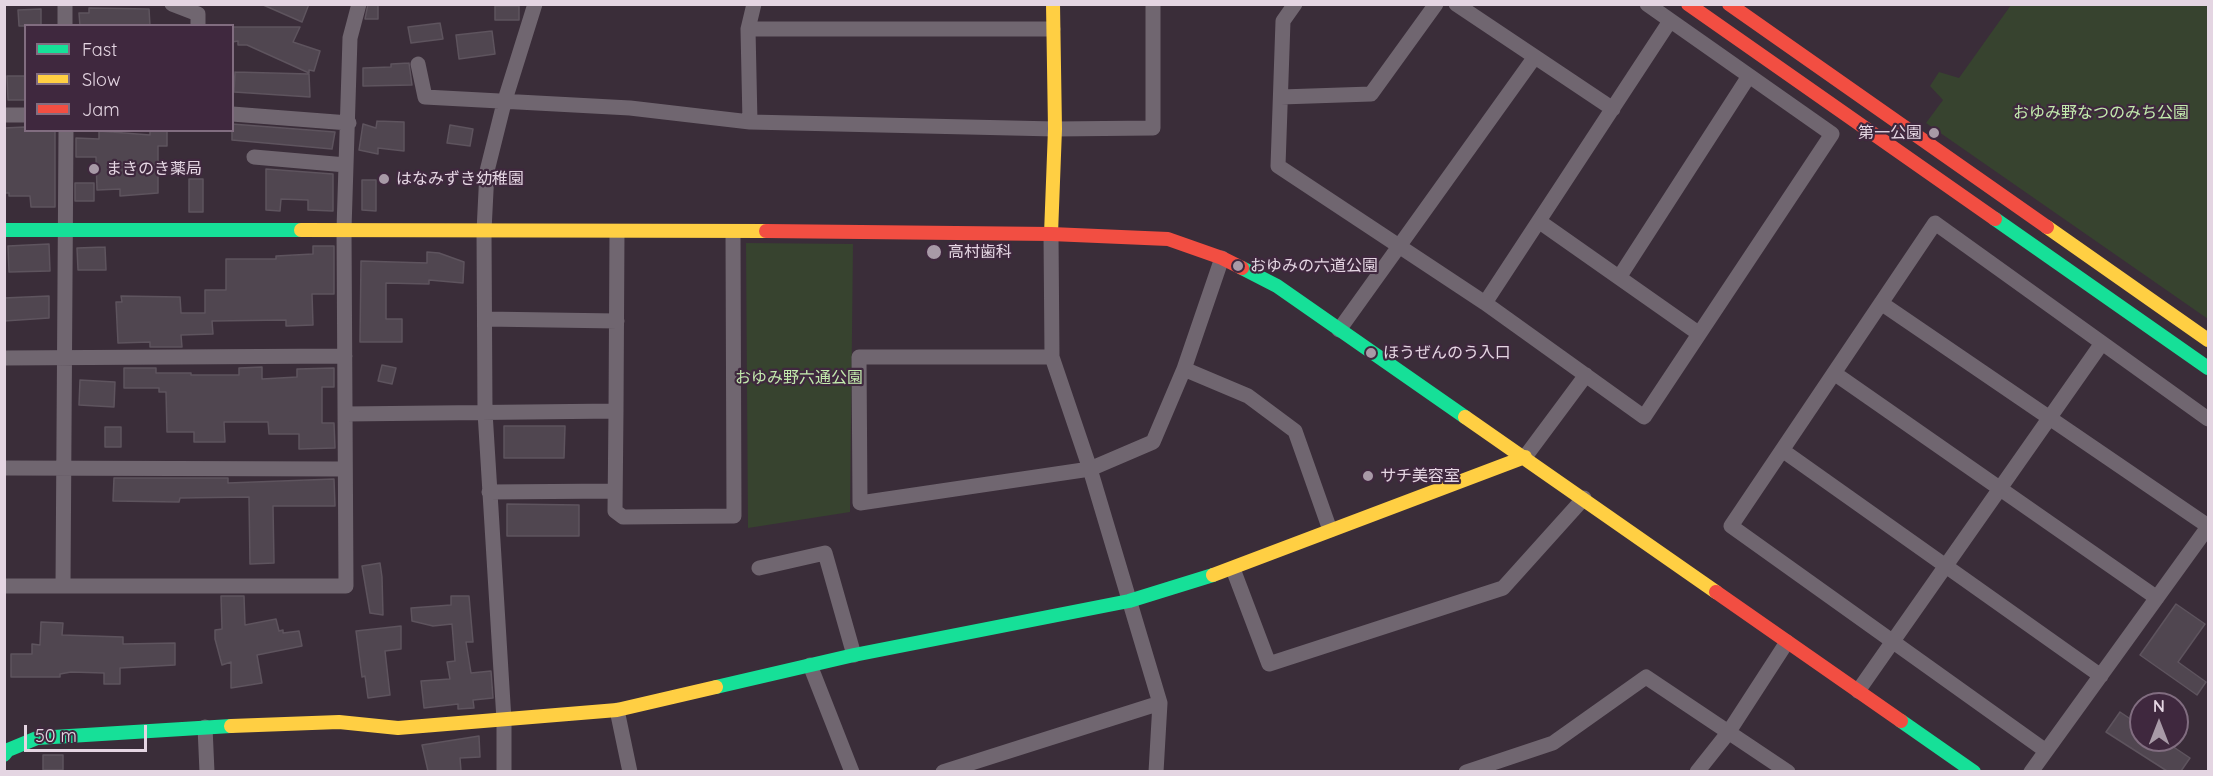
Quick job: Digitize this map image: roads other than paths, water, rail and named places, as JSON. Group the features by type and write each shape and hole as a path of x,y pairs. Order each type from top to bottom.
{"street":[{"path":"65,4 65,24"},
{"path":"172,4 198,14 198,24"},
{"path":"4,586 346,586 344,229 350,38 359,4"},
{"path":"504,771 504,720 485,412 484,231 487,171 504,103 535,4"},
{"path":"750,122 748,29 754,4"},
{"path":"1053,4 1055,129 1051,234 1052,357 1090,469 1160,703 1156,771"},
{"path":"418,64 425,97 630,108 750,122 1055,129 1153,128 1154,4"},
{"path":"1295,4 1282,21 1278,166 1485,303 1644,417 1832,134 1647,4"},
{"path":"1281,97 1371,94 1436,4"},
{"path":"1456,4 1613,109"},
{"path":"1688,4 2208,368"},
{"path":"1730,4 2208,340"},
{"path":"1485,303 1670,21"},
{"path":"748,29 1053,29"},
{"path":"1339,330 1534,58"},
{"path":"1620,276 1749,76"},
{"path":"234,114 349,123"},
{"path":"4,115 24,115"},
{"path":"63,586 66,132"},
{"path":"254,158 346,165"},
{"path":"1540,222 1620,276 1698,333"},
{"path":"2046,751 1731,526 1935,223 2208,419"},
{"path":"4,230 344,229 1051,234 1168,239 1222,258 1277,286 1526,457 1974,771"},
{"path":"617,232 615,511 623,517 734,516 733,232"},
{"path":"1052,357 859,357 860,503 1090,469 1152,442 1184,369 1222,258"},
{"path":"1881,303 2208,527 2031,771"},
{"path":"485,319 617,321"},
{"path":"1858,691 2102,343"},
{"path":"4,358 345,356"},
{"path":"1184,369 1248,396 1295,431 1330,530"},
{"path":"1834,373 2157,598"},
{"path":"6,752 37,738 205,727 339,722 398,728 617,710 854,655 1129,601 1233,569 1526,457 1586,375"},
{"path":"346,414 616,411"},
{"path":"1782,450 2101,676"},
{"path":"4,468 344,469"},
{"path":"489,492 615,491"},
{"path":"1233,569 1269,664 1503,588 1584,498"},
{"path":"759,568 825,553 854,655"},
{"path":"1697,771 1728,733 1787,642"},
{"path":"810,665 852,771"},
{"path":"1466,771 1553,744 1646,677 1788,771"},
{"path":"943,771 1160,703"},
{"path":"617,710 630,771"},
{"path":"205,727 207,771"}],"place":[{"name":"第一公園","path":"1934,133"},
{"name":"まきのき薬局","path":"94,169"},
{"name":"はなみずき幼稚園","path":"384,179"},
{"name":"高村歯科","path":"934,252"},
{"name":"おゆみの六道公園","path":"1238,266"},
{"name":"ほうぜんのう入口","path":"1371,353"},
{"name":"サチ美容室","path":"1368,476"}],"park label":[{"name":"おゆみ野なつのみち公園","path":"2101,113"},
{"name":"おゆみ野六通公園","path":"799,378"}]}
